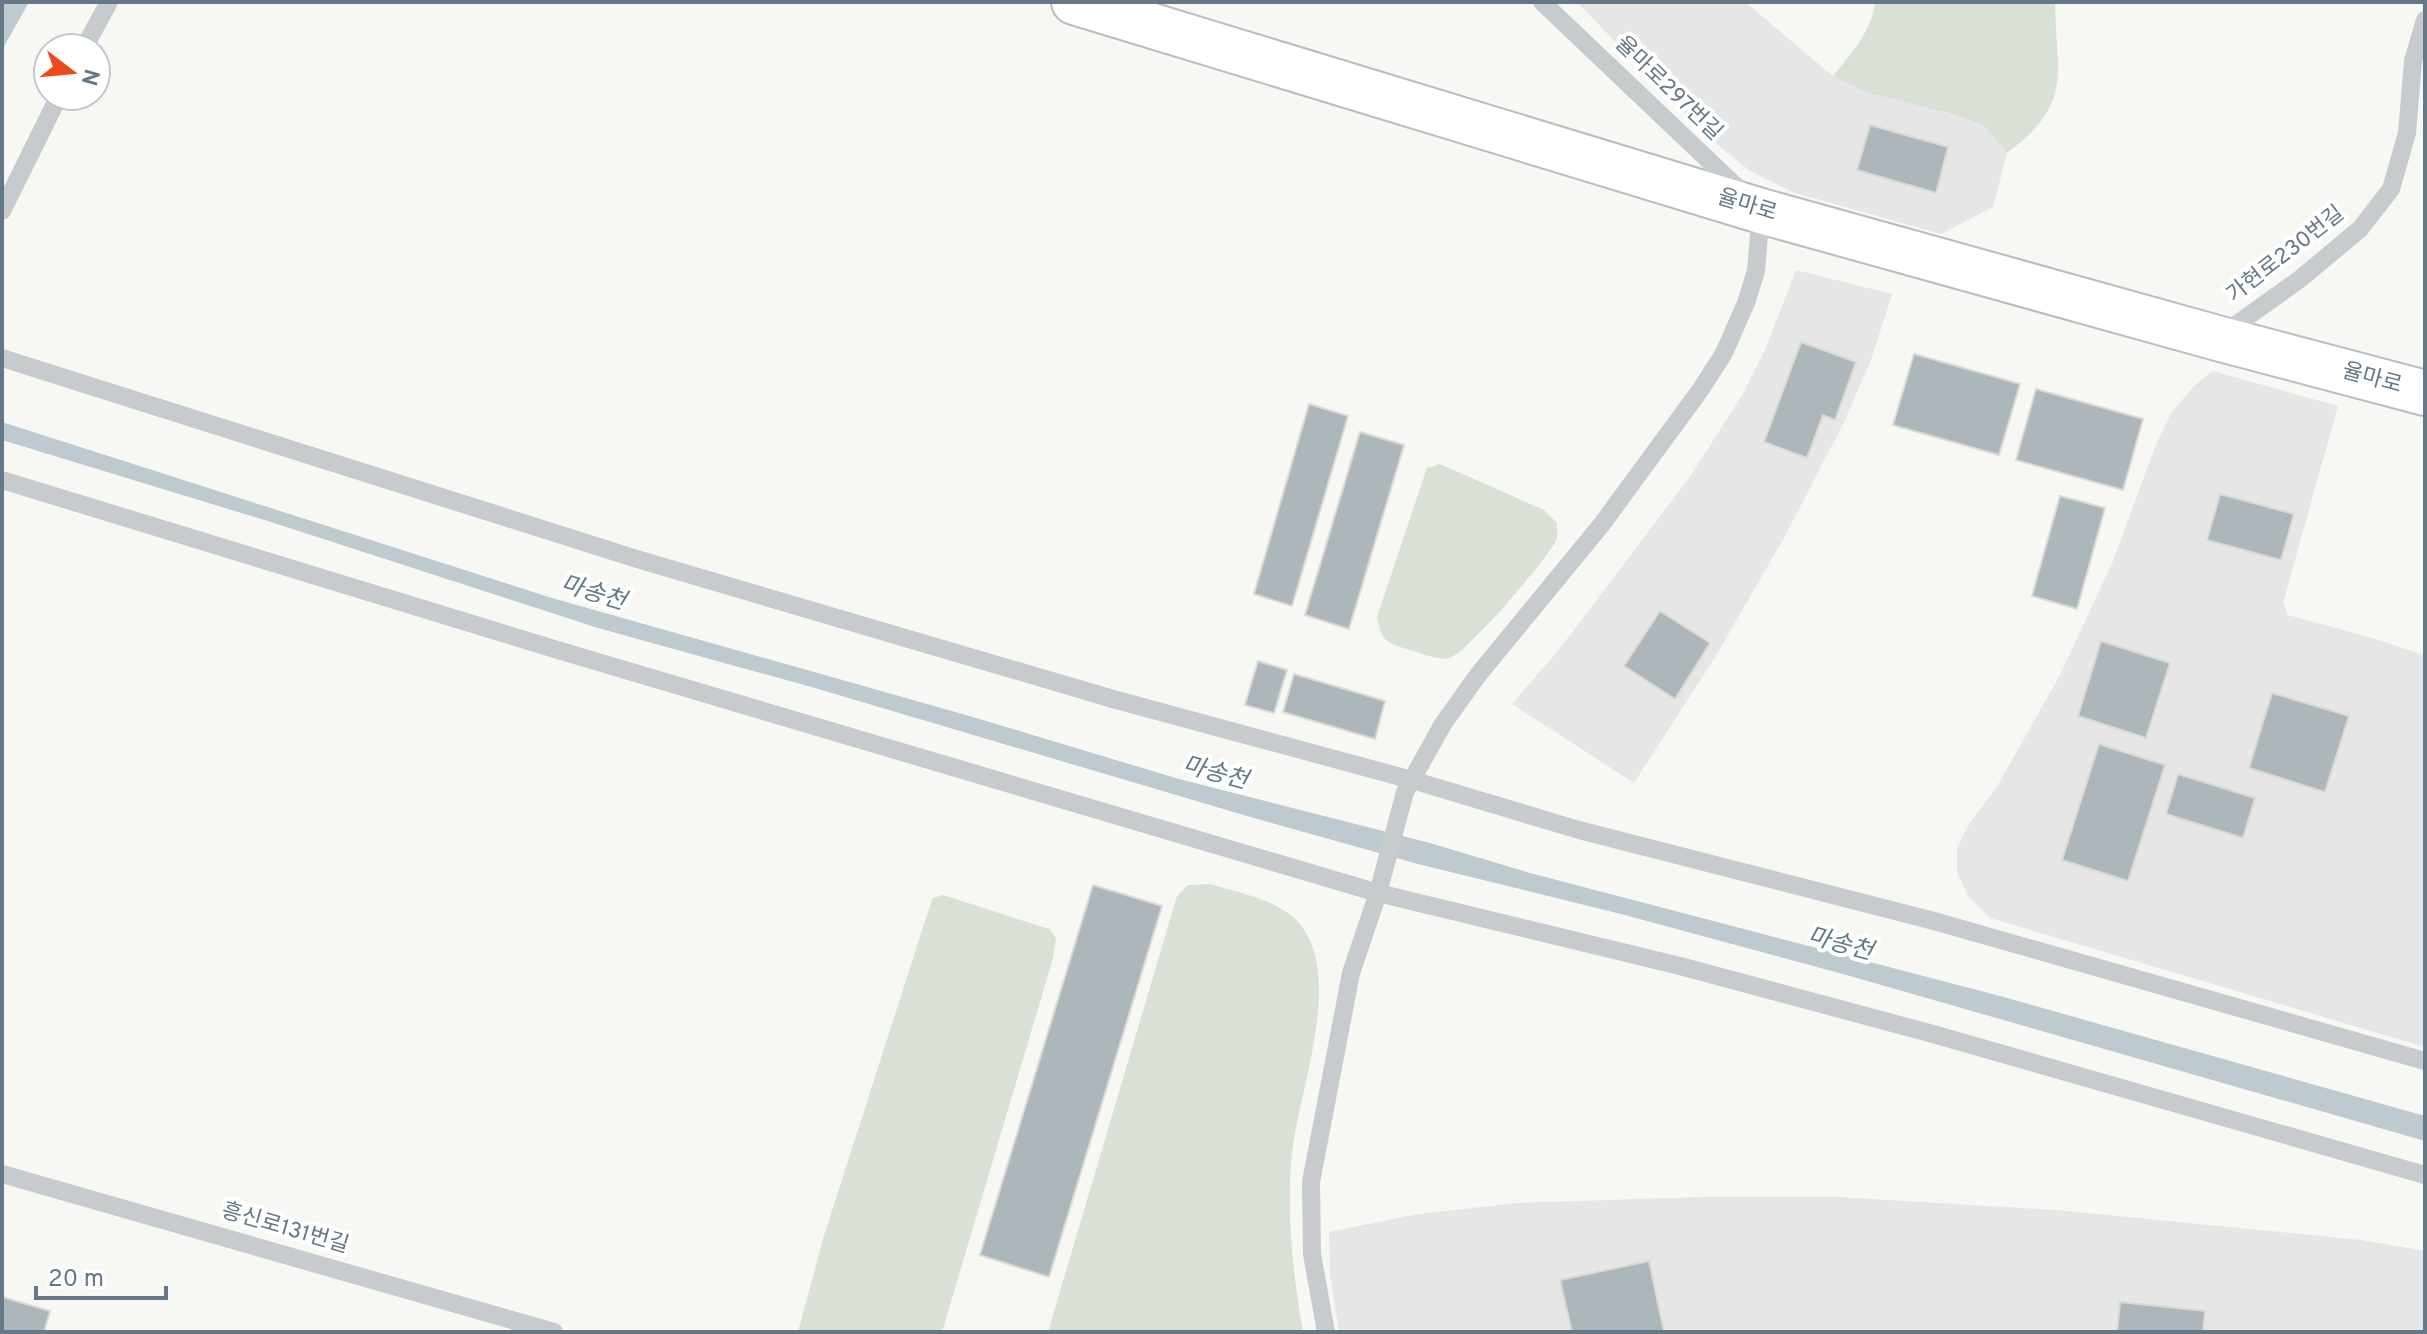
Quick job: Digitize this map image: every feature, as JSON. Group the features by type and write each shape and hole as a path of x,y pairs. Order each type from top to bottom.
{"street":[{"name":"율마로","path":"1074,2 1761,211 2425,393"}],"lane":[{"path":"93,32 109,2"},
{"name":"율마로297번길","path":"1542,2 1761,211"},
{"name":"가현로230번길","path":"2217,338 2300,279 2360,229 2391,189 2407,133 2413,61 2425,20"},
{"path":"2,211 51,112"},
{"path":"1326,1332 1312,1254 1311,1182 1351,973 1409,786 1443,724 1478,675 1602,524 1724,353 1756,271 1761,211"},
{"path":"2,358 651,564 1409,786 1934,921 2425,1061"},
{"path":"2,480 546,647 1378,893 1680,966 1933,1034 2425,1175"},
{"name":"흥신로131번길","path":"2,1174 554,1332"}],"shaded area":[{"path":"2,2 29,2 2,50"},
{"path":"1577,2 1745,2 1833,76 1983,125 2007,153 1993,207 1941,234 1792,192 1750,171 1701,131"},
{"path":"1875,2 2055,2 2058,69 2052,102 2043,118 2007,153 1983,125 1866,92 1833,76 1865,32"},
{"path":"1796,270 1892,294 1871,360 1844,422 1785,536 1714,659 1634,783 1512,704 1561,647 1689,478 1741,397 1765,350"},
{"path":"2213,371 2338,406 2283,603 2288,615 2425,653 2425,1047 1990,918 1969,897 1957,873 1957,848 1970,823 1998,785 2061,673 2113,561 2155,447 2171,413 2194,386"},
{"path":"2,422 552,598 966,715 1179,779 2000,996 2425,1116 2425,1141 1850,976 1625,915 1418,864 1247,816 815,688 598,628 271,522 2,440"},
{"path":"1440,464 1544,510 1557,523 1556,541 1523,585 1472,641 1445,659 1389,642 1380,631 1377,617 1427,468"},
{"path":"1210,884 1261,899 1285,911 1303,928 1314,952 1319,980 1318,1010 1295,1136 1290,1184 1292,1247 1303,1332 1048,1332 1177,896 1188,885"},
{"path":"943,895 1049,929 1056,938 1053,958 942,1332 798,1332 823,1239 926,918 933,898"},
{"path":"1701,1197 1838,1197 2057,1210 2361,1240 2420,1250 2425,1251 2425,1332 1339,1332 1330,1275 1329,1232 1418,1214 1517,1203"}],"building":[{"path":"1870,125 1948,147 1936,193 1857,170"},
{"path":"1801,342 1856,362 1835,420 1823,415 1807,458 1764,442"},
{"path":"1914,354 2020,384 1999,455 1893,425"},
{"path":"2036,389 2143,419 2123,490 2016,460"},
{"path":"1309,404 1348,416 1292,606 1254,594"},
{"path":"1360,432 1404,445 1349,629 1305,615"},
{"path":"2220,494 2294,514 2281,560 2207,540"},
{"path":"2060,496 2105,508 2077,609 2032,596"},
{"path":"1660,611 1710,643 1675,699 1624,666"},
{"path":"2101,641 2170,663 2146,738 2078,716"},
{"path":"1258,661 1287,670 1274,713 1245,705"},
{"path":"1294,674 1385,701 1375,739 1283,712"},
{"path":"2272,693 2349,716 2325,792 2249,768"},
{"path":"2099,744 2165,765 2128,881 2062,860"},
{"path":"2178,774 2255,798 2243,838 2166,814"},
{"path":"1093,885 1162,906 1049,1277 980,1255"},
{"path":"1649,1261 1664,1332 1572,1332 1560,1280"},
{"path":"2,1297 50,1311 44,1332 2,1332"},
{"path":"2120,1302 2205,1311 2203,1332 2117,1332"}],"water label":[{"name":"마송천","path":"593,594"},
{"name":"마송천","path":"1215,774"},
{"name":"마송천","path":"1840,945"}]}
